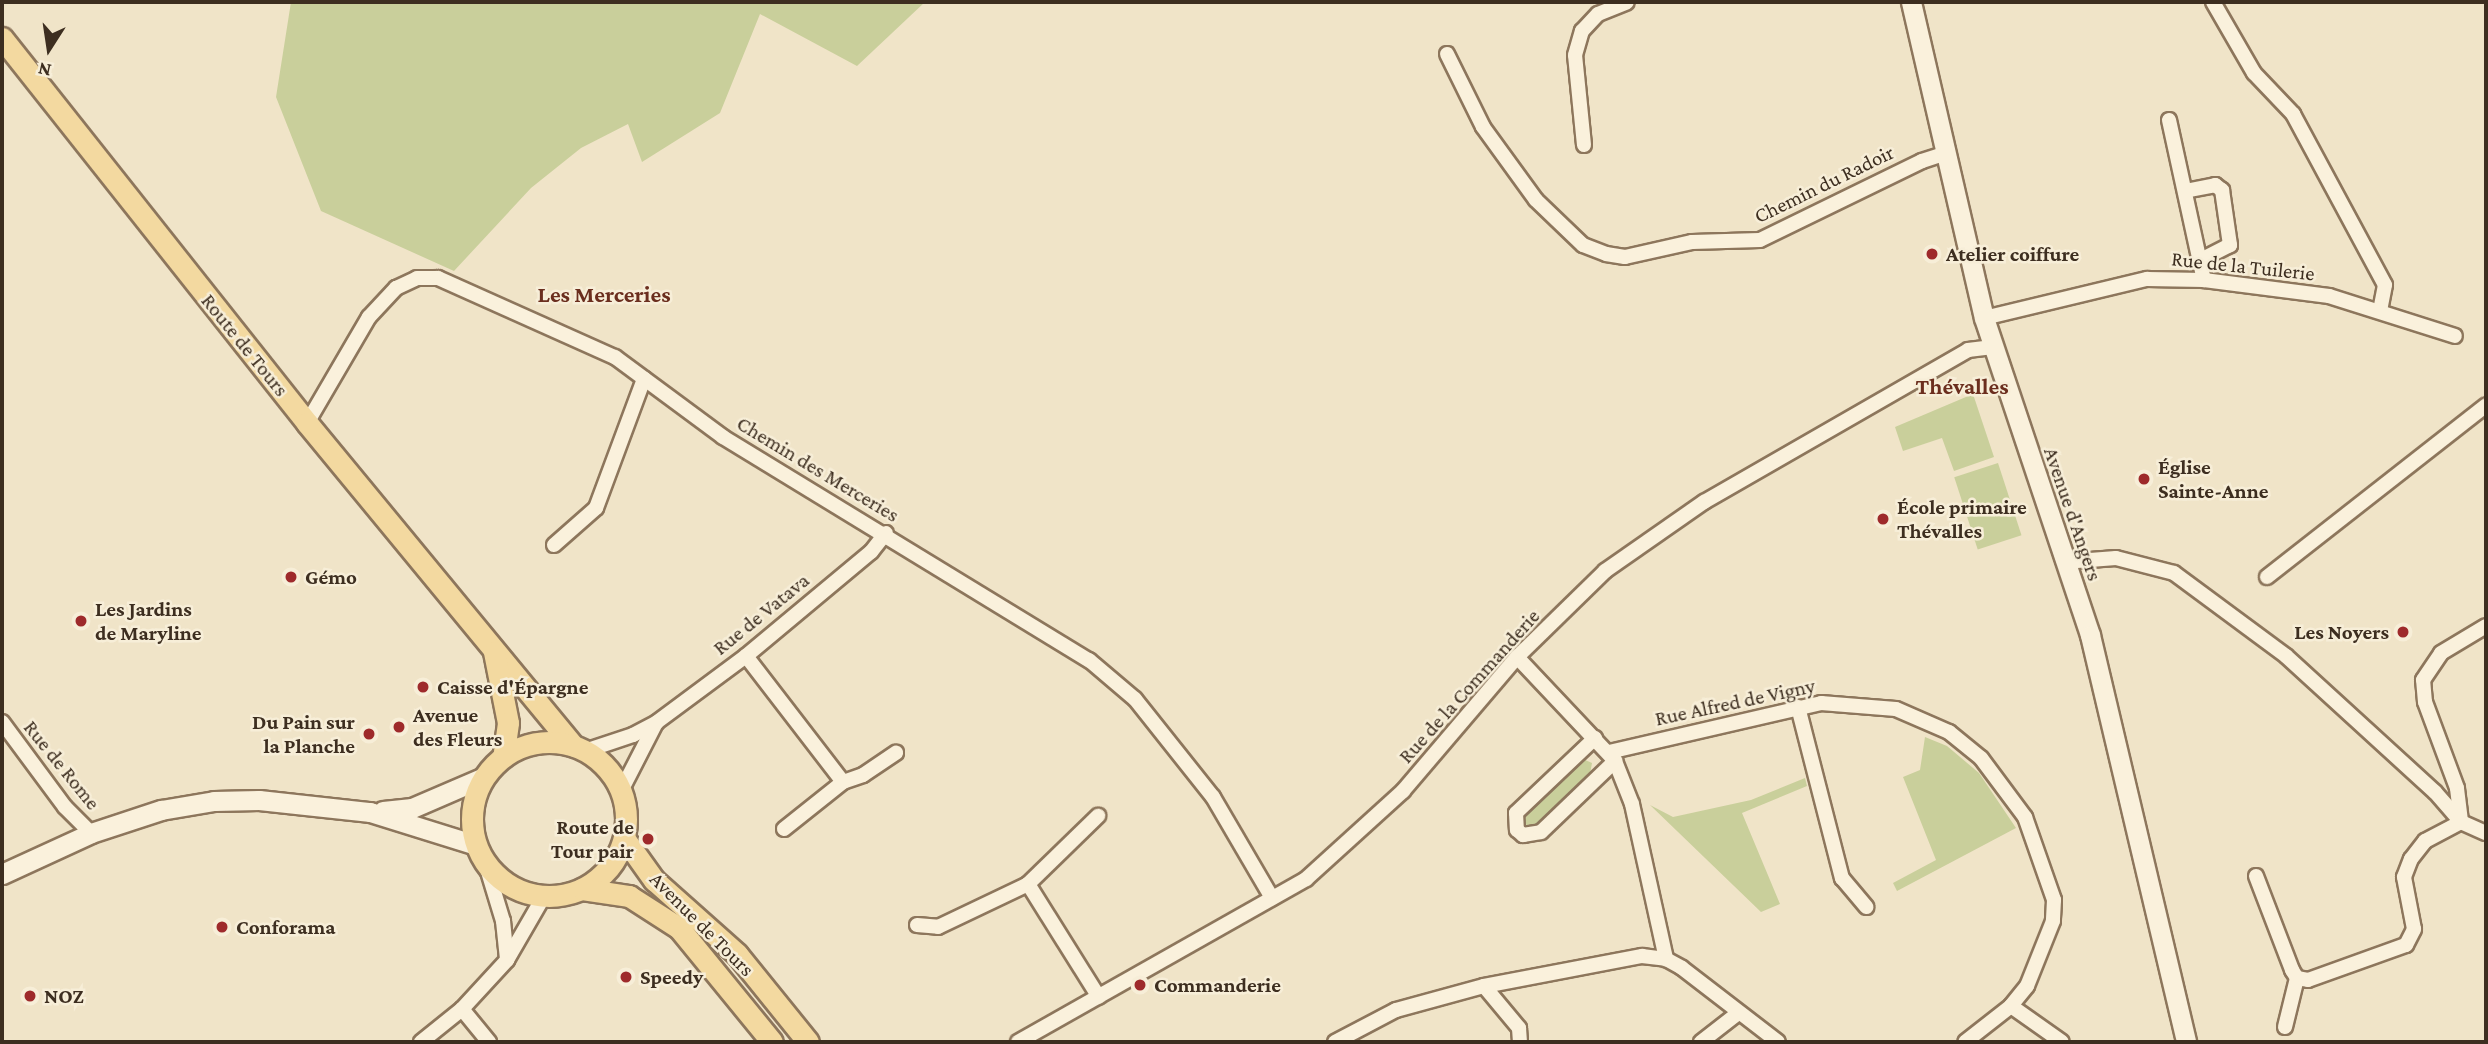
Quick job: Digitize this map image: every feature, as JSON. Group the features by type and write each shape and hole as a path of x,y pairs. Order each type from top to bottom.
{"main road":[{"name":"Route de Tours","path":"2,38 307,423 579,749"},
{"name":"Route de Tours","path":"493,647 508,723 503,757"},
{"path":"535,744 579,749 612,775 621,791 626,814 624,838 609,868 582,889 544,896 512,887 486,865 475,845 471,822 474,798 484,777 503,757 535,744"},
{"name":"Avenue de Tours","path":"624,838 654,880 737,954 808,1042"},
{"name":"Avenue de Tours","path":"582,889 629,896 678,928 774,1042"}],"street":[{"path":"1584,145 1575,55 1583,31 1598,15 1627,2"},
{"name":"Avenue d'Angers","path":"1911,2 1984,318 2090,635 2186,1042"},
{"path":"2213,2 2254,73 2293,114 2385,285 2380,310"},
{"name":"Chemin du Radoir","path":"1447,54 1483,127 1536,200 1583,245 1606,254 1625,257 1692,242 1760,240 1922,161 1944,154"},
{"path":"2169,120 2204,280"},
{"path":"2185,191 2216,185 2222,190 2230,245 2200,260"},
{"name":"Chemin des Merceries","path":"307,423 369,317 396,288 417,278 438,278 615,357 723,438 886,533 1090,660 1135,699 1213,797 1272,898"},
{"name":"Rue de la Tuilerie","path":"1984,318 2147,278 2204,280 2329,296 2455,336"},
{"name":"Rue de la Commanderie","path":"1018,1042 1306,879 1403,791 1517,657 1605,570 1704,502 1968,350 1993,347"},
{"path":"554,545 596,508 644,379"},
{"path":"2267,577 2486,405"},
{"name":"Rue de Vatava","path":"579,749 633,736 657,722 746,656 871,552 886,533"},
{"path":"2064,562 2116,558 2174,573 2286,656 2435,792 2461,822 2486,833"},
{"path":"2461,822 2457,788 2425,702 2423,680 2441,653 2486,626"},
{"path":"746,656 843,782"},
{"path":"1517,657 1612,756 1632,804 1666,959"},
{"name":"Rue Alfred de Vigny","path":"1612,756 1821,703 1896,709 1950,732 1981,758 2012,796 2025,817 2054,900 2047,945 2027,986 2011,1006 1965,1042"},
{"path":"1798,707 1842,878 1866,907"},
{"name":"Rue de Rome","path":"2,722 65,807 91,833"},
{"name":"Rue de Vatava","path":"621,791 657,722"},
{"path":"1595,738 1516,813 1517,830 1523,835 1541,832 1612,756"},
{"path":"784,830 843,782 863,775 896,753"},
{"path":"370,812 412,808 484,777"},
{"path":"2,874 91,833 161,810 214,801 259,800 370,812 475,845"},
{"path":"917,925 938,927 1028,884 1098,816"},
{"path":"2297,978 2308,980 2406,945 2414,929 2404,877 2412,859 2425,841 2461,822"},
{"path":"486,865 503,921 506,960"},
{"path":"2256,876 2297,978 2285,1027"},
{"path":"1028,884 1100,997"},
{"path":"421,1042 462,1009 506,960 544,896"},
{"path":"1335,1042 1396,1010 1484,986 1642,956 1666,959 1778,1042"},
{"path":"1484,986 1519,1028 1520,1042"},
{"path":"2011,1006 2062,1042"},
{"path":"462,1009 489,1042"},
{"path":"1701,1042 1737,1014"}],"green space":[{"path":"291,2 925,2 857,66 760,14 720,113 642,162 628,124 581,148 531,188 454,271 321,211 276,97"},
{"path":"1973,394 1994,457 1954,471 1942,438 1903,451 1895,427"},
{"path":"1998,463 2021,535 1978,549 1954,477"},
{"path":"1925,737 1947,746 1979,773 2016,828 1897,891 1893,883 1936,860 1903,777 1920,770"},
{"path":"1583,759 1592,763 1590,774 1537,826 1521,824 1523,814"},
{"path":"1805,778 1807,786 1742,813 1780,904 1761,912 1650,805 1673,817 1751,800"}],"place":[{"name":"Atelier coiffure","path":"1932,254"},
{"name":"Église Sainte-Anne","path":"2144,479"},
{"name":"École primaire Thévalles","path":"1883,519"},
{"name":"Gémo","path":"291,577"},
{"name":"Les Jardins de Maryline","path":"81,621"},
{"name":"Les Noyers","path":"2403,632"},
{"name":"Caisse d'Épargne","path":"423,687"},
{"name":"Avenue des Fleurs","path":"399,727"},
{"name":"Du Pain sur la Planche","path":"369,734"},
{"name":"Route de Tour pair","path":"648,839"},
{"name":"Conforama","path":"222,927"},
{"name":"Speedy","path":"626,977"},
{"name":"Commanderie","path":"1140,985"},
{"name":"NOZ","path":"30,996"}],"district":[{"name":"Les Merceries","path":"604,294"},
{"name":"Thévalles","path":"1962,386"}]}
